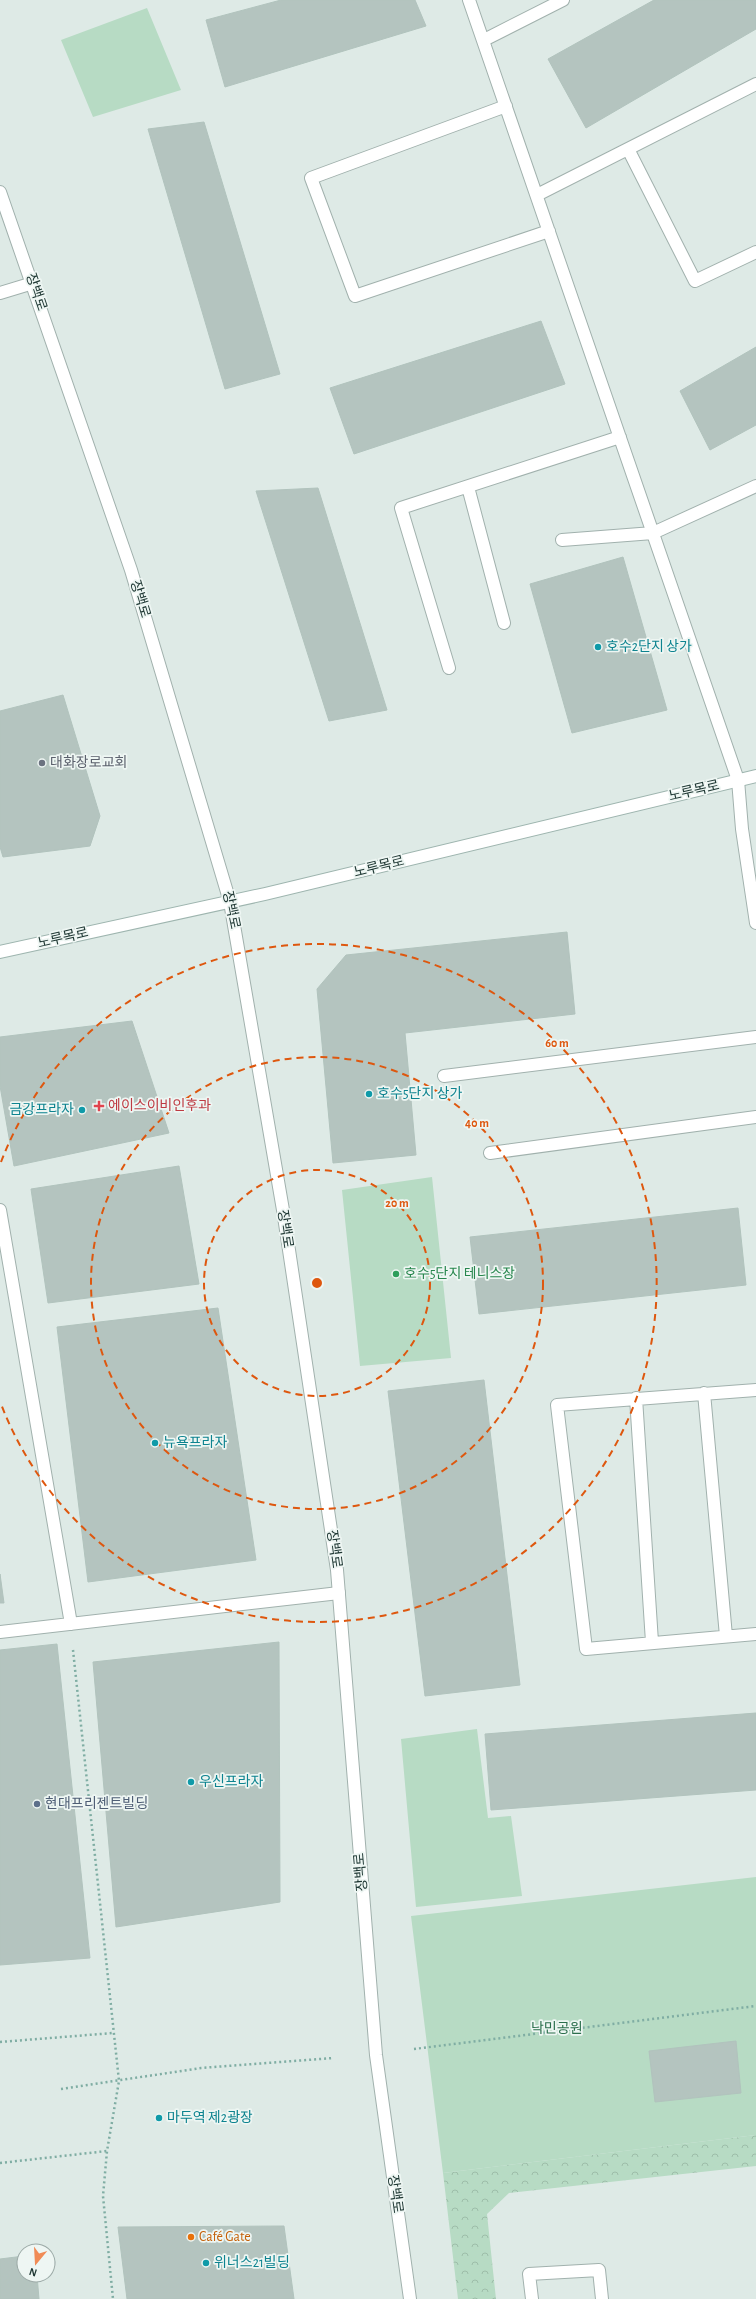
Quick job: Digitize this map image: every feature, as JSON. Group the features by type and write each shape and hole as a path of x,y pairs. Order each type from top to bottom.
{"street":[{"path":"469,0 738,780 742,829 756,923"},
{"path":"484,40 563,0"},
{"path":"537,195 756,84"},
{"path":"506,106 312,178 355,296 549,231"},
{"path":"628,149 695,281 756,252"},
{"name":"장백로","path":"0,192 33,283 131,570 230,902 283,1210 339,1593 376,2055 410,2299"},
{"path":"0,293 33,283"},
{"path":"449,668 401,508 620,437"},
{"path":"468,486 504,624"},
{"path":"562,540 653,533 756,487"},
{"name":"노루목로","path":"0,952 230,902 756,776"},
{"path":"444,1076 756,1037"},
{"path":"490,1153 756,1117"},
{"path":"0,1210 71,1624"},
{"path":"756,1390 557,1405 586,1648 756,1634"},
{"path":"704,1393 726,1636"},
{"path":"636,1398 652,1642"},
{"path":"0,1632 339,1593"},
{"path":"532,2299 529,2274 599,2270 602,2299"}],"path":[{"path":"71,1624 119,2081 107,2151 103,2196 113,2299"},
{"path":"414,2049 756,2006"},
{"path":"0,2042 113,2034"},
{"path":"61,2089 201,2068 334,2058"},
{"path":"0,2163 107,2151"}],"green space":[{"path":"147,8 181,90 93,117 61,40"},
{"name":"호수5단지 테니스장","path":"432,1177 451,1358 360,1366 342,1190"},
{"path":"477,1729 488,1818 511,1816 522,1896 416,1907 401,1739"},
{"name":"낙민공원","path":"756,1877 756,2135 443,2173 411,1916"},
{"path":"756,2135 756,2166 509,2193 487,2214 496,2299 458,2299 443,2173"}],"building":[{"path":"281,0 415,0 426,26 225,87 206,20"},
{"path":"654,0 756,0 756,29 586,128 548,59"},
{"path":"204,122 280,374 225,389 148,129"},
{"path":"541,321 565,384 354,454 330,388"},
{"path":"756,347 756,425 710,450 680,391"},
{"path":"318,488 387,710 329,721 256,491"},
{"name":"호수2단지 상가","path":"623,557 667,710 572,733 530,584"},
{"name":"대화장로교회","path":"63,695 100,816 90,846 3,857 0,847 0,711"},
{"name":"호수5단지 상가","path":"567,932 575,1014 405,1033 416,1155 333,1163 317,989 346,955"},
{"name":"금강프라자","path":"132,1021 169,1133 14,1166 0,1086 0,1037"},
{"path":"179,1166 199,1284 48,1303 31,1189"},
{"path":"738,1208 746,1285 479,1314 470,1237"},
{"name":"뉴욕프라자","path":"218,1308 256,1560 88,1582 57,1327"},
{"path":"484,1380 520,1685 425,1696 388,1391"},
{"path":"0,1574 4,1603 0,1603"},
{"name":"우신프라자","path":"279,1642 280,1902 116,1927 93,1662"},
{"name":"현대프리젠트빌딩","path":"57,1644 90,1958 0,1965 0,1650"},
{"path":"756,1713 756,1790 491,1810 485,1734"},
{"path":"736,2041 741,2093 655,2102 649,2051"},
{"name":"위너스21빌딩","path":"284,2226 294,2299 127,2299 118,2227"},
{"path":"16,2257 16,2283 38,2283 39,2299 0,2299 0,2259"}],"place":[{"name":"호수2단지 상가","path":"598,647"},
{"name":"대화장로교회","path":"42,763"},
{"name":"호수5단지 상가","path":"369,1094"},
{"name":"에이스이비인후과","path":"99,1106"},
{"name":"금강프라자","path":"82,1110"},
{"name":"호수5단지 테니스장","path":"396,1274"},
{"name":"뉴욕프라자","path":"155,1443"},
{"name":"우신프라자","path":"191,1782"},
{"name":"현대프리젠트빌딩","path":"37,1804"},
{"name":"마두역 제2광장","path":"159,2118"},
{"name":"Café Gate","path":"191,2237"},
{"name":"위너스21빌딩","path":"206,2263"}]}
